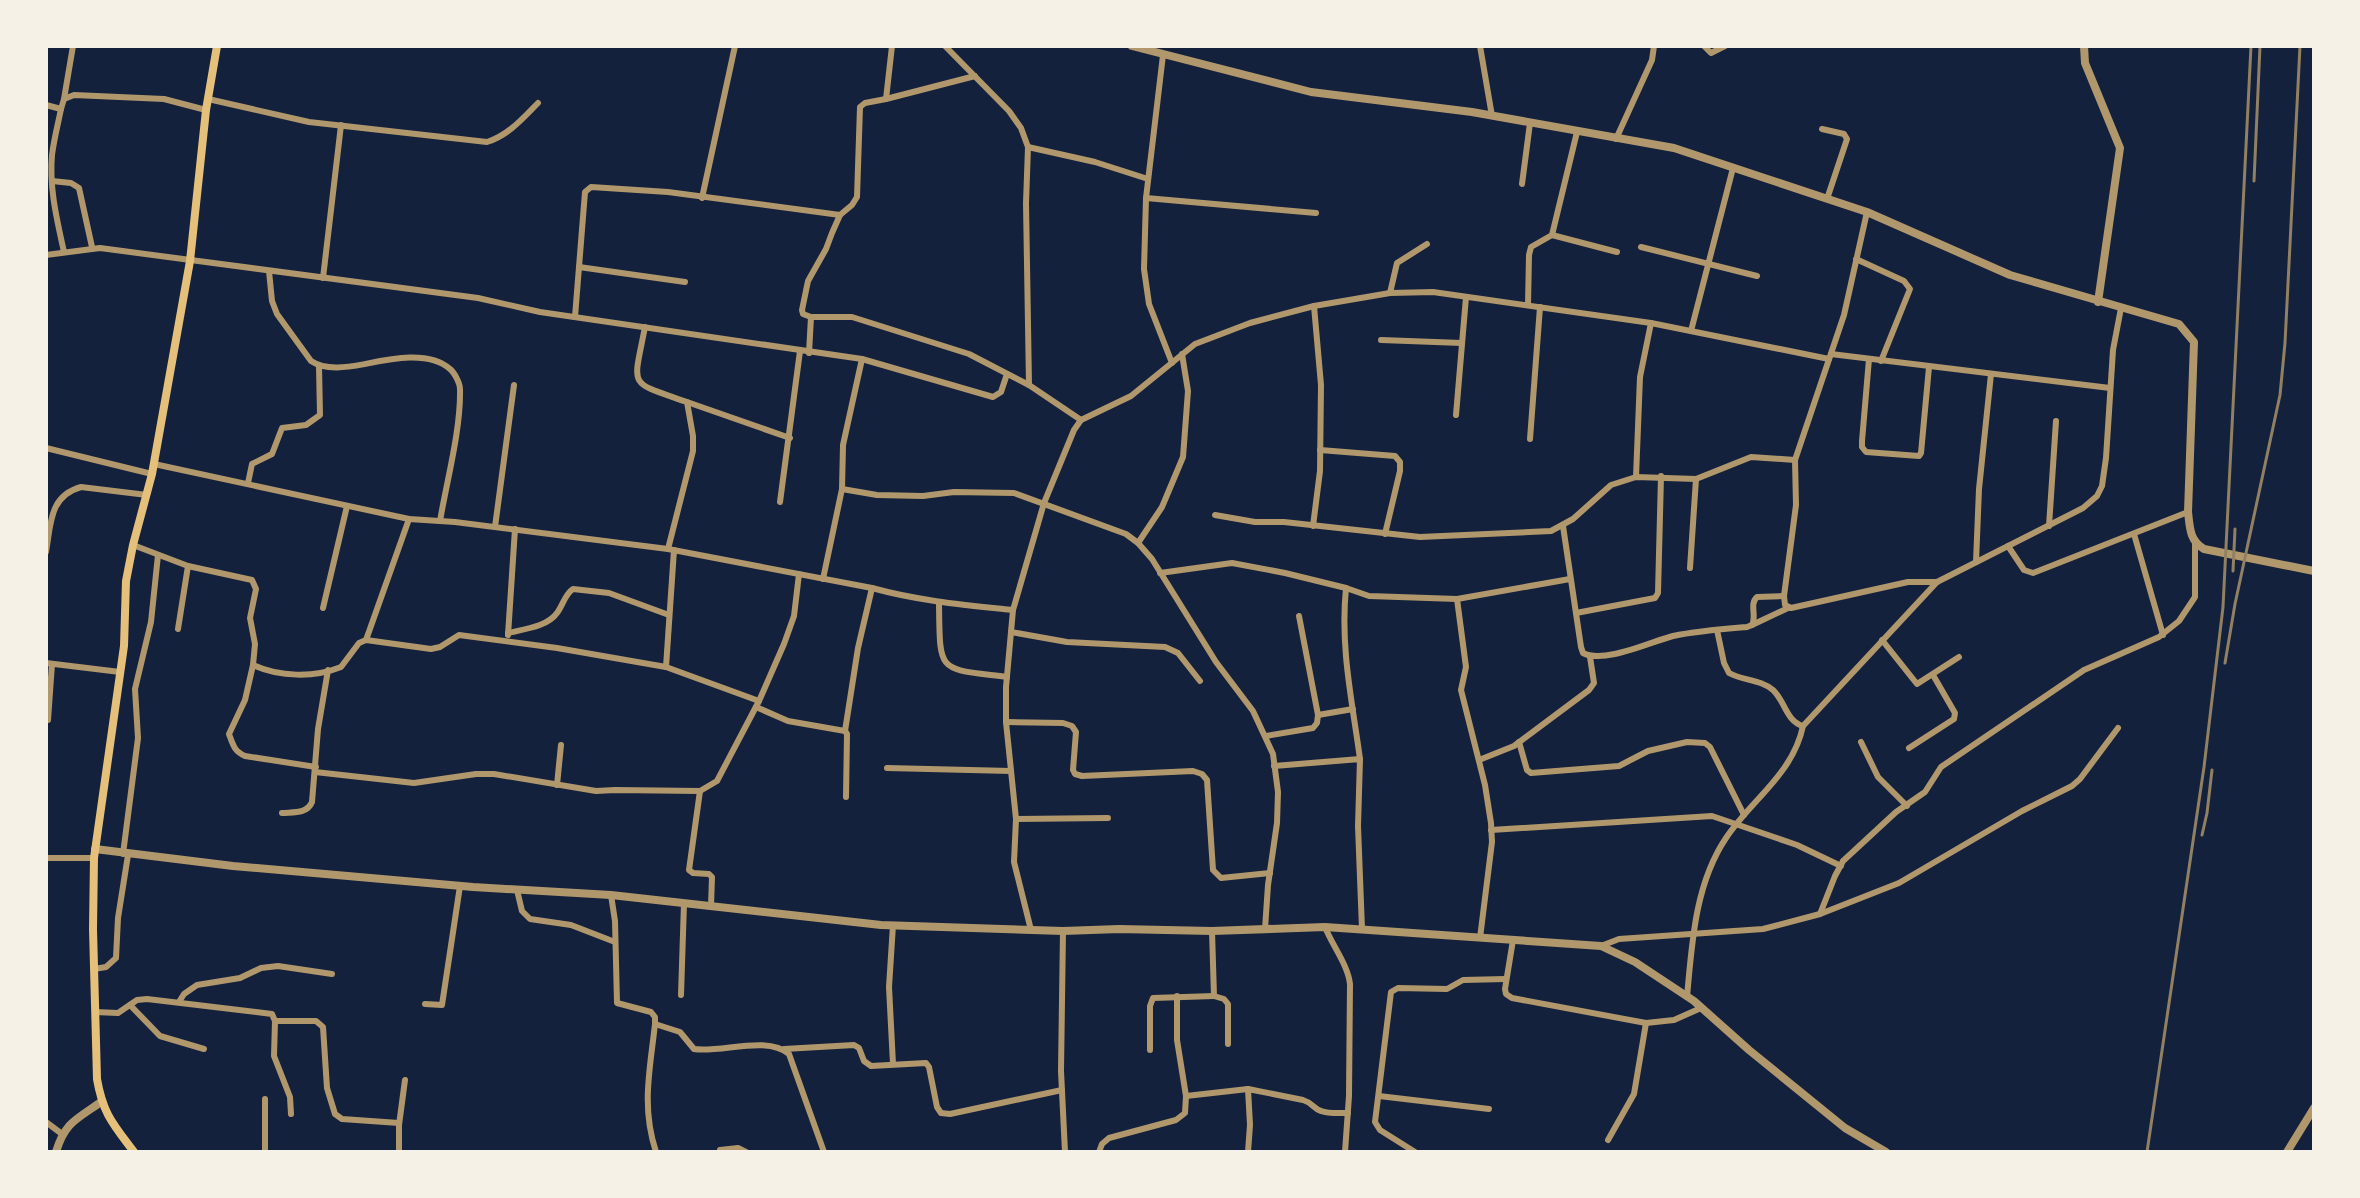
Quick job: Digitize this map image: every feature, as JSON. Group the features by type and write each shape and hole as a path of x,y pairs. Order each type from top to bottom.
{"main road":[{"path":"134,1152 112,1123 101,1102 97,1079 94,969 95,854 125,638 126,580 152,474 190,261 206,110 217,46"}],"street":[{"path":"64,252 55,208 52,154 73,46"},
{"path":"702,198 735,46"},
{"path":"886,99 892,46"},
{"path":"945,46 1009,111 1021,128 1028,147 1026,202 1029,385"},
{"path":"1132,46 1311,92 1492,116 1674,148 1866,212 2010,275 2179,324 2194,342 2188,512 2190,531 2195,544 2195,597 2179,621 2163,635 2084,670 1941,767 1925,792 1896,812 1851,853 1841,866 1820,914"},
{"path":"1480,46 1492,116"},
{"path":"1616,139 1652,60 1654,46"},
{"path":"1704,46 1711,52 1725,46"},
{"path":"2084,46 2085,63 2120,148 2098,302"},
{"path":"1163,54 1146,198 1145,285 1155,320 1172,363"},
{"path":"975,76 865,103 860,107 856,197 852,205 840,215 826,249 808,281 803,314 811,317 852,317 969,354 1029,385 1081,420"},
{"path":"64,99 74,95 164,99 206,110"},
{"path":"208,99 309,122 487,142 497,139 513,128 538,103"},
{"path":"46,105 61,109"},
{"path":"1522,184 1530,123"},
{"path":"323,278 341,125"},
{"path":"1822,129 1844,134 1847,139 1827,199"},
{"path":"1528,305 1529,255 1532,247 1552,235 1577,132"},
{"path":"1028,147 1095,162 1148,179"},
{"path":"1691,331 1733,168"},
{"path":"52,181 71,183 79,188 92,247"},
{"path":"575,317 585,192 588,188 594,186 668,192 840,215"},
{"path":"1146,198 1316,213"},
{"path":"1788,608 1784,596 1796,505 1795,460 1844,315 1866,212"},
{"path":"1552,235 1617,252"},
{"path":"1390,293 1398,263 1427,244"},
{"path":"46,255 92,247 478,298 575,317 862,359 993,397 1000,392 1007,374"},
{"path":"1641,247 1756,276"},
{"path":"1856,259 1904,281 1910,289 1881,361"},
{"path":"579,267 686,282"},
{"path":"269,271 272,301 277,314 311,361 319,366 356,366 393,358 417,357 439,363 450,369 460,386 457,419 440,521"},
{"path":"1031,930 1014,862 1016,819 1006,722 1013,609 1044,502 1074,430 1081,420 1131,396 1196,344 1250,323 1314,306 1390,293 1417,291 1652,323 1830,357 1869,359 2110,388"},
{"path":"1456,415 1466,297"},
{"path":"1313,526 1320,471 1321,385 1314,306"},
{"path":"1530,439 1540,307"},
{"path":"1687,997 1693,933 1713,861 1737,823 1773,784 1797,750 1803,726 1937,582 2083,508 2097,496 2102,486 2106,458 2110,388 2121,308"},
{"path":"809,352 811,317"},
{"path":"1636,477 1640,377 1652,323"},
{"path":"645,327 636,374 638,381 645,387 790,438"},
{"path":"1381,340 1462,343"},
{"path":"780,502 800,351"},
{"path":"1138,543 1162,507 1183,456 1188,392 1182,354"},
{"path":"823,579 842,489 843,446 862,359"},
{"path":"1869,359 1862,447 1866,452 1919,456 1929,367"},
{"path":"248,483 252,464 272,454 282,428 306,425 320,415 319,366"},
{"path":"1976,562 1978,489 1991,374"},
{"path":"495,527 514,386"},
{"path":"666,667 671,549 693,451 693,436 687,402"},
{"path":"2049,526 2056,422"},
{"path":"46,448 152,474"},
{"path":"1320,450 1395,456 1400,462 1400,471 1385,534"},
{"path":"1215,515 1255,522 1420,537 1551,531 1563,526 1611,485 1636,477 1661,476 1683,480 1696,479 1751,457 1795,460"},
{"path":"154,464 409,519 515,529 671,549 939,603 1013,609"},
{"path":"1576,613 1655,598 1658,593 1661,476"},
{"path":"1690,568 1696,479"},
{"path":"46,552 55,504 71,490 81,487 147,495"},
{"path":"842,489 877,495 923,496 954,492 1014,493 1044,502 1126,534 1138,543 1152,559 1216,662 1254,711 1273,754 1278,792 1277,823 1269,873 1265,929"},
{"path":"323,608 347,506"},
{"path":"2008,546 2024,570 2033,573 2188,512"},
{"path":"366,640 409,519"},
{"path":"1563,526 1583,653 1590,657 1631,650 1673,636 1752,625 1788,608 1908,582 1937,582"},
{"path":"507,642 515,529"},
{"path":"2134,534 2163,635"},
{"path":"2195,544 2204,549 2313,571"},
{"path":"133,545 188,566 247,578 255,583 256,589 250,618 255,644 253,664 245,700 229,734 233,747 245,756 315,770 414,783 476,774 494,774 596,791 700,791 717,781 759,701 784,644 794,616 799,574"},
{"path":"94,969 106,967 116,958 118,918 138,738 135,689 151,622 158,555"},
{"path":"1160,573 1232,563 1285,573 1369,596 1457,599 1570,579"},
{"path":"178,629 188,566"},
{"path":"846,797 847,734 845,731 858,648 872,588"},
{"path":"1346,588 1344,646 1360,759 1358,826 1362,929"},
{"path":"508,633 546,622 556,614 567,594 573,589 609,593 669,615"},
{"path":"1752,625 1754,600 1757,597 1784,596"},
{"path":"1457,599 1466,667 1461,690 1485,785 1491,830 1480,938"},
{"path":"939,603 940,650 948,665 956,670 1007,677"},
{"path":"1266,736 1313,728 1317,723 1318,716 1299,616"},
{"path":"1717,630 1724,663 1729,673 1755,680 1770,688 1776,693 1796,724 1803,726"},
{"path":"1011,632 1067,642 1165,647 1178,653 1200,681"},
{"path":"253,664 260,668 298,676 341,667 359,643 366,640 423,649 440,647 459,635 666,667 759,701"},
{"path":"1882,640 1914,682 1921,684 1959,657"},
{"path":"1479,760 1519,742 1593,687 1590,657"},
{"path":"48,720 49,664 120,672"},
{"path":"282,813 304,812 310,807 318,729 328,670"},
{"path":"1909,748 1954,719 1955,712 1933,675"},
{"path":"756,707 788,721 845,731"},
{"path":"1318,716 1353,709"},
{"path":"1006,722 1063,723 1072,726 1076,732 1072,765 1076,774 1082,776 1193,771 1202,774 1207,780 1215,875 1221,878 1269,873"},
{"path":"1601,946 1619,939 1763,929 1820,914 1899,883 2022,811 2072,786 2118,728"},
{"path":"1519,742 1527,770 1531,773 1619,766 1648,751 1687,742 1705,743 1710,747 1744,814"},
{"path":"1860,742 1878,777 1907,806"},
{"path":"557,785 561,745"},
{"path":"1274,766 1360,759"},
{"path":"887,768 1011,771"},
{"path":"700,791 689,870 693,873 709,874 712,877 711,906"},
{"path":"1491,830 1712,816 1797,845 1841,866"},
{"path":"1016,819 1108,818"},
{"path":"46,858 126,854 460,886 611,895 893,925 1064,931 1119,929 1212,932 1325,927 1601,946 1635,962 1687,997 1845,1128 1887,1152"},
{"path":"425,1004 442,1005 460,886"},
{"path":"516,890 522,911 530,919 571,925 615,942"},
{"path":"611,895 617,1003 651,1011 656,1017 647,1097 649,1130 656,1152"},
{"path":"681,995 684,903"},
{"path":"893,925 889,987 893,1064"},
{"path":"1325,927 1333,946 1349,972 1348,1113 1345,1152"},
{"path":"1064,931 1062,1090 1065,1152"},
{"path":"1212,932 1214,996"},
{"path":"1513,940 1506,979 1506,994 1512,998 1646,1023 1674,1020 1701,1008"},
{"path":"179,1002 184,994 197,985 240,978 261,968 278,966 332,974"},
{"path":"1415,1152 1377,1127 1375,1122 1391,992 1398,988 1450,988 1463,980 1506,979"},
{"path":"1099,1152 1102,1144 1109,1138 1182,1117 1185,1113 1186,1095 1177,1040 1177,996"},
{"path":"1150,1050 1151,1001 1156,997 1214,996 1224,999 1228,1004 1228,1044"},
{"path":"95,1012 118,1013 130,1005 147,999 272,1014 275,1021 274,1056 290,1097 291,1114"},
{"path":"130,1005 160,1036 204,1048"},
{"path":"275,1021 316,1021 323,1027 327,1088 335,1114 342,1119 399,1123"},
{"path":"1608,1140 1634,1094 1646,1023"},
{"path":"655,1024 680,1032 694,1049 770,1045 784,1049 854,1045 859,1048 867,1065 926,1063 929,1066 937,1107 941,1113 950,1114 1062,1090"},
{"path":"784,1049 789,1054 824,1152"},
{"path":"399,1152 399,1123 405,1080"},
{"path":"1186,1095 1248,1089 1303,1100 1312,1103 1316,1110 1322,1112 1348,1113"},
{"path":"1248,1089 1250,1125 1248,1152"},
{"path":"1379,1096 1489,1109"},
{"path":"265,1099 265,1152"},
{"path":"56,1152 62,1134 70,1124 101,1102"},
{"path":"2287,1152 2313,1108"},
{"path":"46,1122 62,1134"},
{"path":"720,1150 738,1148 746,1152"}],"railway":[{"path":"2147,1152 2204,767 2223,607 2251,46"},
{"path":"2254,181 2260,46"},
{"path":"2225,663 2235,604 2280,395 2285,343 2300,46"},
{"path":"2233,571 2235,529"},
{"path":"2202,835 2212,770"}]}
